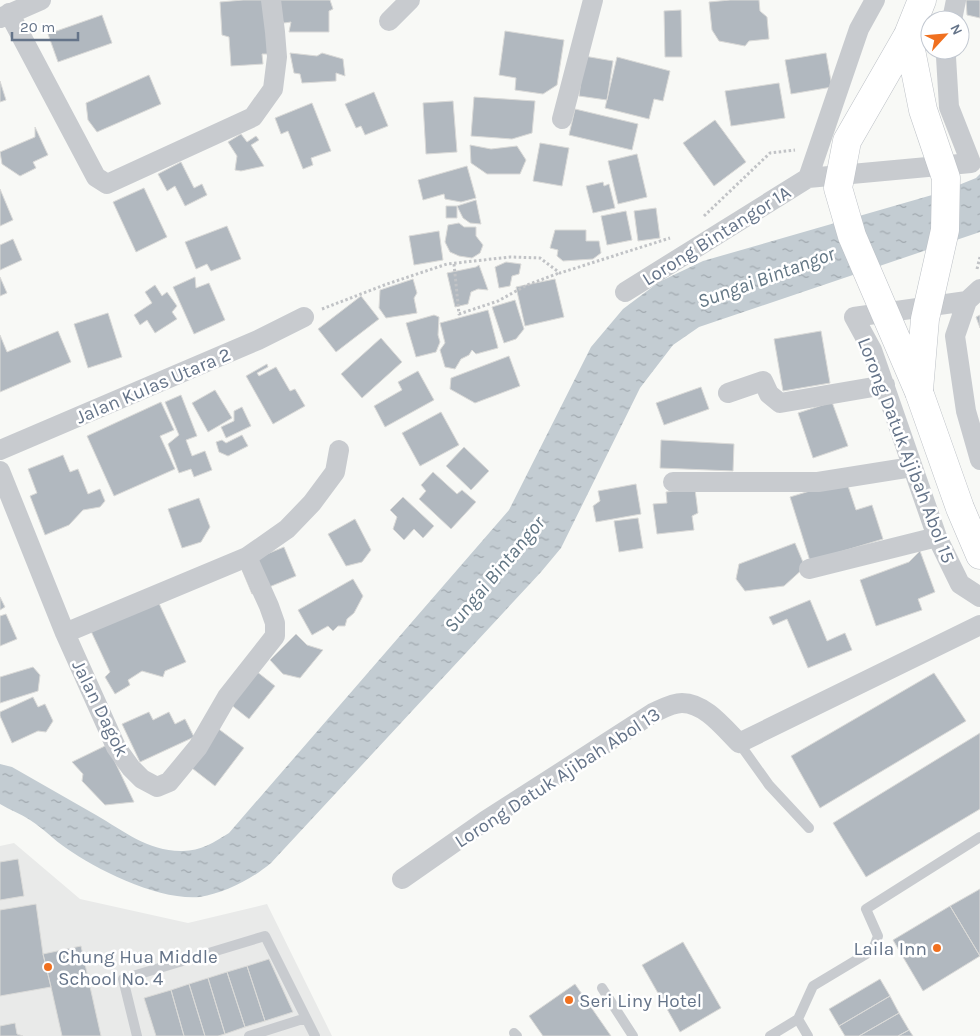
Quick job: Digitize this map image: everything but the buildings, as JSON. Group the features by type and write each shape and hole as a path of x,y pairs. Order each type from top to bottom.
{"main road":[{"path":"922,0 908,35 847,141 838,188 855,244 919,392 960,508 980,555"},
{"path":"908,35 924,110 946,178 945,230 925,319 919,392"}],"street":[{"path":"41,0 5,15 96,177 107,184 254,117 273,89 277,57 270,0"},
{"path":"389,21 410,0"},
{"path":"562,119 593,0"},
{"path":"875,0 859,29 808,178 971,163 949,107 946,60"},
{"name":"Lorong Bintangor 1A","path":"625,292 808,178"},
{"path":"973,295 955,336 966,411 980,460"},
{"name":"Lorong Datuk Ajibah Abol 15","path":"973,295 854,317 872,350 937,537 960,584 980,597"},
{"name":"Jalan Kulas Utara 2","path":"0,450 242,347 304,317"},
{"path":"728,393 763,381 769,394 780,403 885,385"},
{"path":"65,633 247,557 287,529 312,503 335,472 339,450"},
{"path":"673,482 818,482 912,467"},
{"name":"Jalan Dagok","path":"0,471 65,633 116,747 131,768 142,779 157,787 169,782 198,747 227,697 275,636 275,623 269,606 247,557"},
{"path":"809,569 937,537"},
{"path":"739,743 980,625"},
{"name":"Lorong Datuk Ajibah Abol 13","path":"402,879 485,821 653,713 667,706 683,703 702,709 739,743"}],"lane":[{"path":"739,743 769,785 809,828"},
{"path":"770,1036 798,1019 813,986 873,950 878,936 866,910 980,837"},
{"path":"137,1036 123,979 265,936 315,1036"},
{"path":"602,988 633,1036"},
{"path":"249,1036 306,1018"},
{"path":"798,1019 808,1036"}],"path":[{"path":"701,219 770,154 818,147"},
{"path":"454,264 459,314 498,301 527,285 560,273 678,235"},
{"path":"304,317 387,284 454,264 510,257 540,258 560,273"}],"shaded area":[{"path":"14,843 80,899 188,923 267,904 332,1036 0,1036 0,846"}],"water":[{"name":"Sungai Bintangor","path":"980,174 980,232 699,327 673,345 640,388 561,548 541,572 271,863 238,885 200,897 184,897 130,883 79,857 30,820 0,804 0,764 12,767 127,834 159,848 189,851 213,843 229,833 509,510 591,347 623,309 659,282 703,261 939,193 976,178"}],"place":[{"name":"Laila Inn","path":"937,948"},
{"name":"Chung Hua Middle School No. 4","path":"48,967"},
{"name":"Seri Liny Hotel","path":"569,1000"}]}
